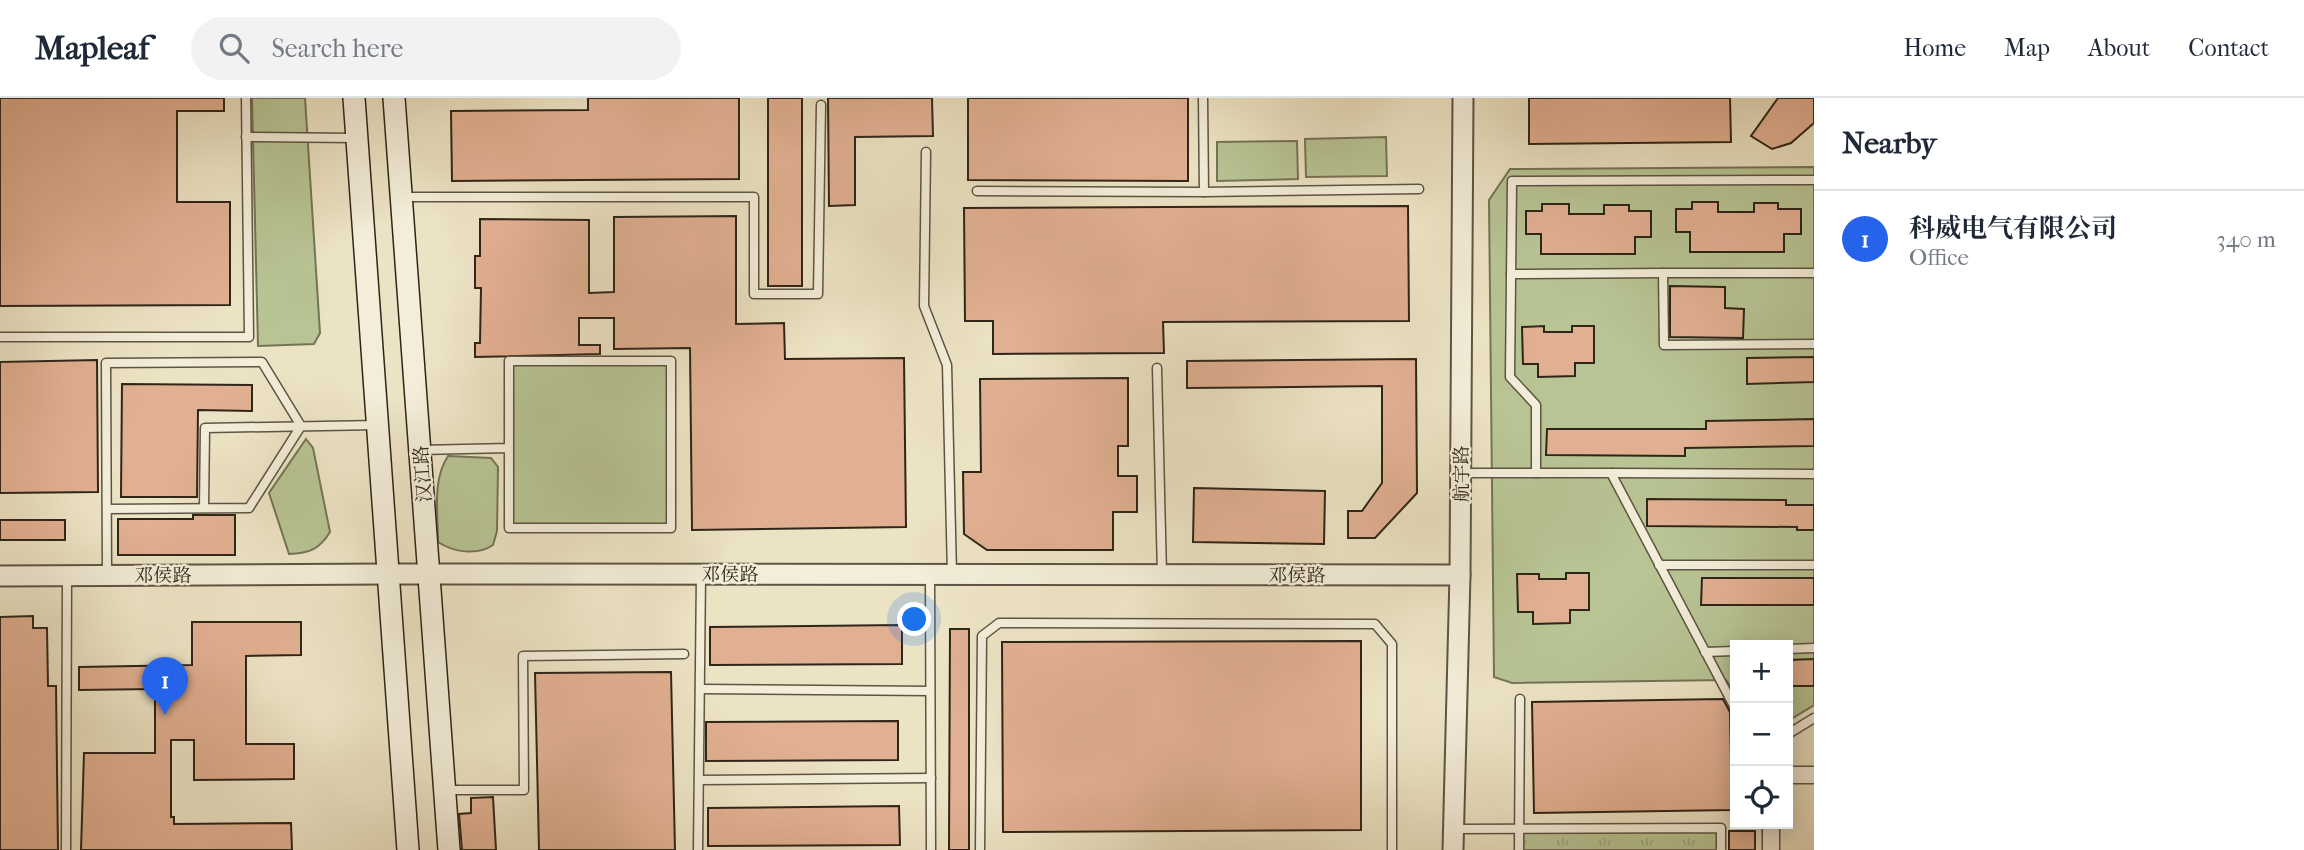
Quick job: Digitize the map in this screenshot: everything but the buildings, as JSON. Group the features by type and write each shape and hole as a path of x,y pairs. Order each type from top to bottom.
{"main road":[{"path":"354,98 408,850"},
{"name":"汉江路","path":"394,98 449,850"}],"street":[{"name":"航宇路","path":"1453,850 1460,575 1463,98"},
{"name":"邓侯路","path":"0,576 388,573 1460,575"},
{"path":"1793,775 1814,775"},
{"path":"1771,829 1771,850"}],"lane":[{"path":"0,337 249,337 246,98"},
{"path":"1203,98 1204,192"},
{"path":"401,197 754,197 754,293 818,293 821,104"},
{"path":"246,137 357,138"},
{"path":"926,152 924,306 947,365 952,574"},
{"path":"1536,473 1536,405 1510,377 1512,181 1814,180"},
{"path":"977,191 1419,189"},
{"path":"1663,273 1664,345 1814,344"},
{"path":"1511,274 1814,273"},
{"path":"107,575 106,363 262,362 302,426"},
{"path":"509,362 671,362 671,528 509,528 509,448 509,362"},
{"path":"1157,368 1162,575"},
{"path":"204,508 205,428 378,425"},
{"path":"107,509 249,508 302,426"},
{"path":"420,450 509,448"},
{"path":"1461,473 1814,474"},
{"path":"1611,473 1732,703"},
{"path":"1659,565 1814,565"},
{"path":"698,850 701,574"},
{"path":"930,574 931,850"},
{"path":"66,850 67,576"},
{"path":"980,850 982,636 999,623 1055,623 1375,624 1392,644 1392,850"},
{"path":"1793,649 1814,648"},
{"path":"1705,652 1730,651"},
{"path":"445,790 524,790 523,656 684,654"},
{"path":"700,689 930,691"},
{"path":"1518,850 1520,699"},
{"path":"1793,731 1814,718"},
{"path":"699,780 931,778"},
{"path":"1453,830 1721,828 1721,850"}],"green space":[{"path":"252,98 305,98 320,333 314,344 258,346"},
{"path":"1386,137 1387,176 1306,177 1305,139"},
{"path":"1297,141 1298,179 1217,181 1217,142"},
{"path":"1814,167 1814,705 1793,718 1793,640 1730,640 1730,685 1726,680 1512,683 1494,677 1489,200 1510,169"},
{"path":"509,361 671,361 671,528 509,528"},
{"path":"306,439 313,448 330,532 322,543 313,549 289,554 269,493"},
{"path":"448,456 491,458 498,467 497,531 493,545 480,551 451,548 438,542 438,486"},
{"path":"1721,828 1721,850 1519,850 1519,829"}],"place":[{"name":"科威电气有限公司","path":"165,715"}]}
